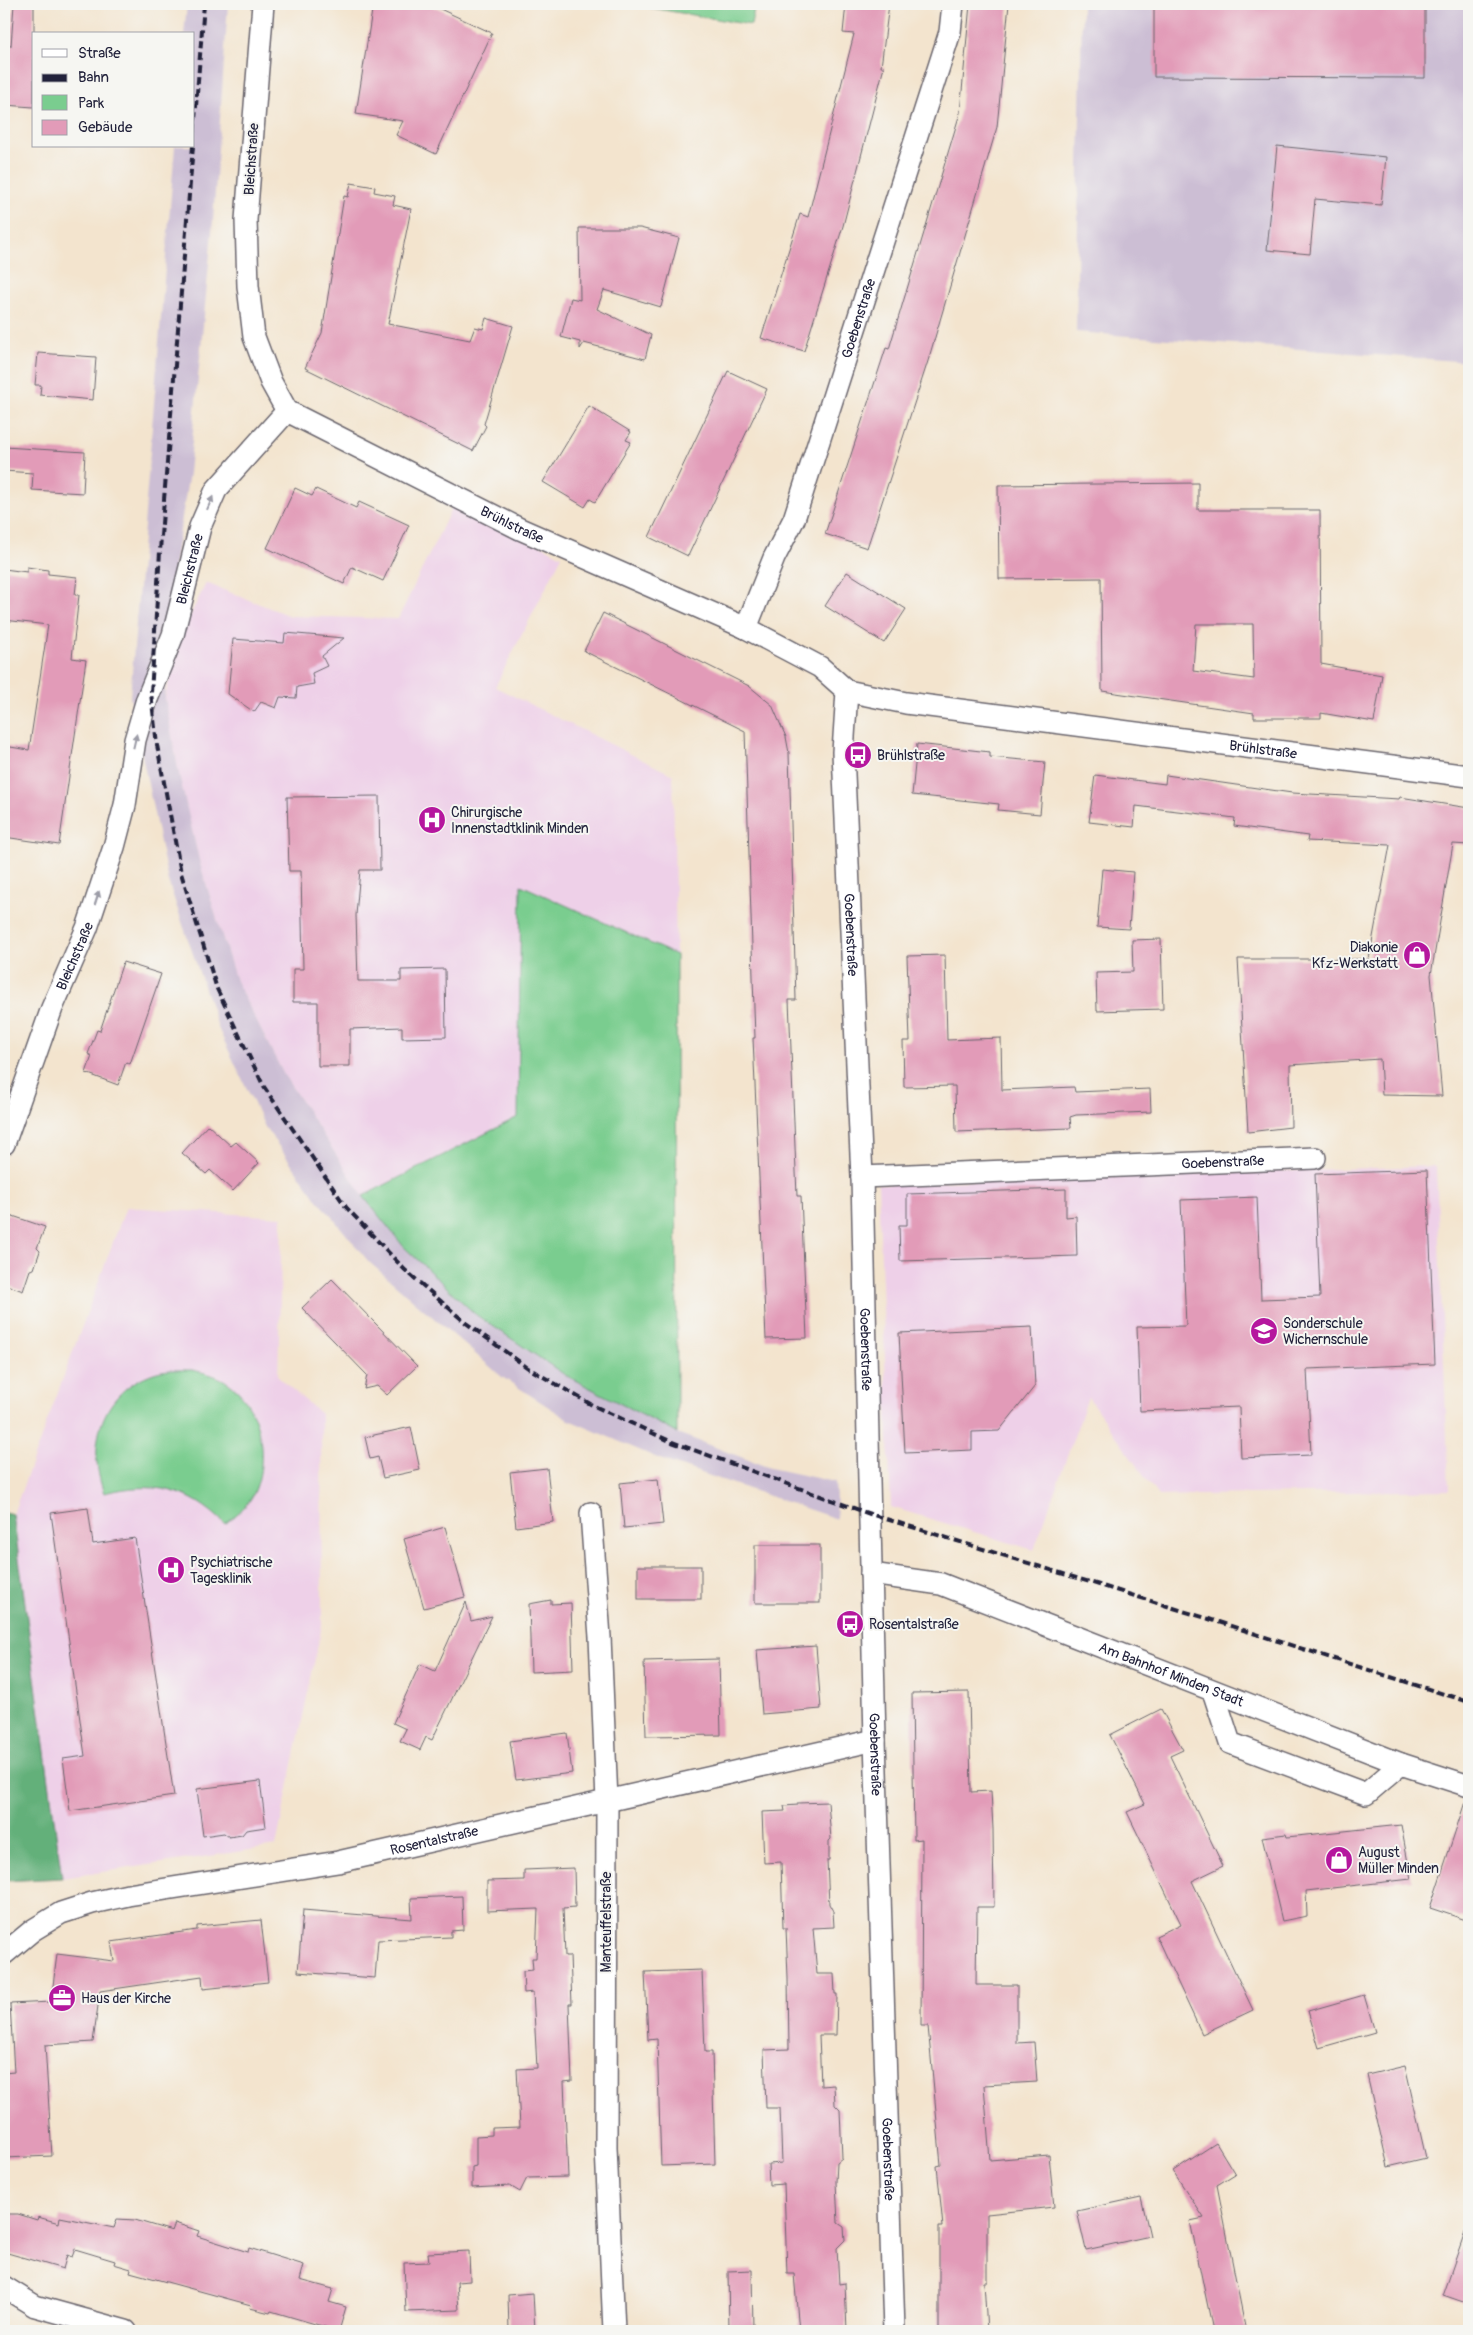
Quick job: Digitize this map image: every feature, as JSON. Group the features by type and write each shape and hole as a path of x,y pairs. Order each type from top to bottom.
{"street":[{"name":"Bleichstraße","path":"4,1144 52,1008 87,928 114,847 125,805 135,740 148,699 173,635 200,526 216,490 287,412 271,382 254,337 248,286 246,220 263,4"},
{"name":"Goebenstraße","path":"746,628 774,558 797,510 947,41 953,4"},
{"name":"Brühlstraße","path":"287,412 520,529 746,628 820,667 847,691 906,703 1469,776"},
{"name":"Goebenstraße","path":"847,691 843,752 862,1177 871,1574 894,2331"},
{"name":"Goebenstraße","path":"862,1177 1315,1158"},
{"name":"Manteuffelstraße","path":"591,1513 600,1637 607,1801 606,2147 614,2331"},
{"name":"Am Bahnhof Minden Stadt","path":"871,1574 941,1584 1401,1764 1469,1786"},
{"path":"1213,1691 1230,1742 1366,1794 1401,1764"},
{"name":"Rosentalstraße","path":"4,1954 33,1930 61,1913 92,1903 128,1895 338,1862 876,1740"},
{"path":"4,2287 35,2306 126,2331"}],"shaded area":[{"path":"187,4 228,4 213,221 189,473 165,625 165,698 179,774 200,864 236,981 284,1075 363,1196 404,1247 475,1314 565,1375 677,1433 770,1468 835,1482 837,1519 660,1459 569,1420 502,1377 369,1262 313,1194 265,1127 219,1030 168,881 130,697 175,148 195,148 195,32 184,32"},
{"path":"1082,4 1469,4 1469,362 1076,332"},
{"name":"Chirurgische Innenstadtklinik Minden","path":"455,501 562,556 495,687 673,775 676,955 521,885 518,1117 363,1196 284,1075 236,981 200,864 179,774 165,698 178,640 206,583 290,616 398,619"},
{"name":"Sonderschule Wichernschule","path":"1436,1166 1449,1490 1158,1496 1088,1397 1034,1550 891,1507 878,1184"},
{"name":"Psychiatrische Tagesklinik","path":"126,1207 282,1217 278,1377 321,1414 322,1625 276,1846 62,1878 13,1514"}],"green space":[{"path":"628,4 755,4 751,25"},
{"path":"521,885 676,955 677,1433 565,1375 475,1314 404,1247 363,1196 518,1117"},
{"path":"168,1370 192,1370 222,1379 242,1395 256,1422 260,1437 261,1469 258,1483 249,1501 240,1512 225,1524 198,1502 170,1490 139,1488 104,1493 99,1475 98,1439 102,1422 110,1406 121,1393 136,1381 154,1373"},
{"path":"4,1512 13,1514 62,1878 4,1881"}],"building":[{"path":"14,4 34,4 32,107 4,105 4,46 11,46"},
{"path":"373,4 413,4 438,8 492,33 436,154 396,135 403,121 356,114"},
{"path":"846,4 889,4 881,67 884,67 843,226 804,351 761,338 800,214 808,217 854,34 843,33"},
{"path":"970,4 1009,4 997,127 928,361 867,548 825,534 886,348 889,349 960,113"},
{"path":"1154,4 1425,4 1425,78 1154,77"},
{"path":"1277,146 1386,157 1381,205 1315,199 1310,254 1267,250"},
{"path":"351,183 375,187 374,192 395,196 393,205 411,209 388,324 470,340 475,327 483,329 486,318 513,326 484,424 486,426 473,451 305,368 322,333 344,196 348,197"},
{"path":"579,228 640,228 679,238 661,307 604,290 597,309 651,335 645,359 584,343 580,349 580,342 561,337 571,298 580,300"},
{"path":"38,353 96,357 93,400 40,395 41,385 35,385"},
{"path":"728,371 767,389 688,556 649,537"},
{"path":"589,406 631,432 626,440 631,442 595,502 590,499 585,507 543,482"},
{"path":"4,447 85,452 83,493 32,490 33,473 4,471"},
{"path":"1198,483 1198,510 1320,510 1321,664 1382,675 1374,722 1321,713 1321,718 1254,718 1254,713 1102,691 1101,578 999,579 998,485","holes":["1196,624 1253,624 1254,679 1193,671"]},
{"path":"295,488 312,496 316,489 356,508 359,502 409,525 383,581 352,567 344,584 267,548"},
{"path":"27,567 48,570 48,574 77,577 75,595 79,595 72,658 86,660 59,845 4,837 4,746 29,750 48,625 4,620 4,569 27,572"},
{"path":"847,572 906,609 884,643 825,606"},
{"path":"603,613 749,686 772,705 786,737 789,753 796,1000 789,1000 797,1196 801,1196 807,1338 766,1339 753,1038 755,1038 745,731 584,651"},
{"path":"285,633 344,638 322,656 327,666 312,673 314,684 297,687 296,698 280,697 276,708 261,702 254,712 228,694 233,639 284,643"},
{"path":"917,744 990,752 990,757 1045,762 1040,814 998,810 999,804 912,795"},
{"path":"1095,775 1165,784 1166,775 1292,793 1399,799 1400,797 1469,808 1469,845 1453,844 1431,975 1442,1096 1382,1095 1380,1059 1290,1065 1291,1127 1248,1132 1238,959 1369,959 1390,845 1307,841 1308,836 1234,826 1235,818 1136,806 1134,827 1089,822"},
{"path":"379,796 380,870 360,870 356,915 358,981 401,981 401,970 445,969 446,1037 402,1038 402,1027 350,1029 350,1066 318,1066 318,1002 293,1002 293,969 303,969 301,871 289,871 287,797"},
{"path":"1102,869 1133,872 1129,929 1097,927"},
{"path":"1161,939 1163,1009 1097,1011 1096,973 1133,972 1132,940"},
{"path":"945,955 947,1040 1001,1038 1002,1090 1074,1087 1075,1092 1150,1089 1151,1112 1076,1115 1070,1117 1071,1128 956,1132 955,1086 904,1087 903,1041 910,1041 907,956"},
{"path":"123,962 161,974 130,1064 126,1062 118,1085 86,1073 92,1056 88,1054 97,1030 100,1031"},
{"path":"208,1125 231,1146 236,1142 259,1163 233,1191 210,1170 206,1174 182,1153"},
{"path":"1427,1170 1435,1364 1307,1369 1311,1455 1241,1458 1239,1407 1140,1411 1137,1327 1186,1326 1181,1200 1257,1197 1261,1299 1320,1297 1315,1174"},
{"path":"1066,1189 1066,1217 1076,1216 1077,1256 900,1261 899,1225 907,1225 907,1194"},
{"path":"4,1213 45,1227 37,1248 40,1251 34,1269 30,1270 23,1291 4,1284"},
{"path":"332,1279 417,1366 387,1395 377,1386 364,1389 367,1375 302,1308"},
{"path":"1032,1327 1035,1386 999,1431 972,1432 972,1450 905,1453 899,1333"},
{"path":"411,1427 420,1470 383,1478 378,1457 370,1459 365,1437"},
{"path":"547,1468 553,1522 516,1527 510,1472"},
{"path":"658,1479 663,1524 624,1528 620,1483"},
{"path":"88,1508 93,1544 135,1538 174,1796 70,1811 63,1759 85,1756 51,1513"},
{"path":"445,1527 465,1597 424,1608 404,1539"},
{"path":"755,1545 820,1545 820,1603 755,1603"},
{"path":"638,1566 701,1566 701,1599 638,1599"},
{"path":"551,1600 551,1604 571,1603 573,1670 531,1672 529,1604"},
{"path":"466,1602 471,1621 492,1616 432,1740 426,1737 420,1750 400,1741 406,1729 393,1723 420,1664 435,1671"},
{"path":"816,1646 821,1709 762,1714 757,1650"},
{"path":"719,1659 721,1735 646,1736 644,1661"},
{"path":"969,1692 971,1792 991,1791 993,1829 994,1907 977,1907 976,1985 1017,1985 1017,2043 1034,2042 1037,2082 984,2085 990,2160 1049,2155 1054,2207 987,2214 987,2282 984,2282 987,2331 939,2331 939,2227 943,2227 937,2166 941,2165 928,2026 921,2026 922,1839 914,1840 912,1693"},
{"path":"1161,1709 1183,1750 1170,1756 1223,1866 1192,1881 1253,2010 1202,2034 1156,1936 1181,1924 1127,1812 1145,1804 1110,1735"},
{"path":"567,1733 572,1773 516,1780 510,1741"},
{"path":"260,1781 266,1827 246,1830 242,1835 229,1837 224,1833 203,1836 197,1789"},
{"path":"828,1802 831,1839 829,1841 829,1860 827,1860 829,1904 833,1911 834,1927 813,1928 817,1974 834,1974 835,1994 837,1994 836,2035 819,2035 821,2086 834,2085 835,2105 840,2110 842,2158 837,2162 836,2182 838,2223 844,2227 845,2240 837,2248 839,2284 845,2283 847,2331 799,2331 794,2274 787,2274 784,2184 769,2185 768,2164 782,2163 780,2108 766,2108 764,2050 789,2049 788,1977 786,1928 783,1928 781,1862 764,1863 762,1812 785,1811 784,1806 798,1805 798,1803"},
{"path":"1465,1802 1469,1802 1469,1921 1430,1908"},
{"path":"1401,1825 1411,1879 1306,1891 1307,1916 1282,1921 1262,1837 1286,1834 1287,1837"},
{"path":"574,1868 575,1907 563,1908 565,1956 570,1956 572,2004 569,2004 572,2081 564,2082 568,2177 527,2178 520,2192 510,2186 472,2188 472,2167 476,2166 476,2136 492,2135 492,2128 520,2127 517,2069 537,2068 533,1992 524,1993 523,1971 533,1970 532,1958 536,1958 538,1909 487,1911 487,1881 524,1880 524,1870"},
{"path":"462,1896 463,1930 451,1931 451,1937 378,1940 375,1978 298,1972 303,1910 412,1919 411,1898"},
{"path":"261,1920 268,1982 203,1989 202,1976 100,1991 93,2042 45,2045 52,2156 4,2158 4,2073 14,2072 10,2004 51,2002 57,1954 114,1961 111,1942 197,1930 197,1926"},
{"path":"702,1970 705,2052 712,2052 715,2164 661,2166 657,2039 648,2040 645,1972"},
{"path":"1364,1995 1375,2032 1319,2048 1308,2011"},
{"path":"1405,2066 1426,2158 1388,2167 1367,2075"},
{"path":"1216,2143 1235,2174 1217,2185 1246,2331 1213,2331 1190,2221 1204,2218 1173,2171"},
{"path":"1141,2197 1150,2236 1086,2250 1077,2211"},
{"path":"4,2214 18,2214 37,2220 38,2217 59,2223 60,2217 114,2228 117,2219 135,2220 172,2231 175,2223 199,2231 197,2236 248,2252 249,2248 304,2265 300,2280 333,2289 329,2302 346,2307 339,2331 271,2311 270,2313 250,2308 251,2305 130,2272 131,2269 114,2264 115,2261 75,2249 72,2257 67,2255 63,2269 4,2252"},
{"path":"1466,2229 1469,2230 1469,2304 1443,2295"},
{"path":"469,2251 470,2281 457,2282 459,2310 406,2312 404,2263 429,2262 428,2253"},
{"path":"752,2270 753,2331 729,2331 728,2271"},
{"path":"533,2293 535,2331 509,2331 508,2295"}],"railway":[{"path":"195,119 204,4"},
{"path":"193,148 161,536 151,693 157,745 181,873 217,989 264,1087 346,1207 404,1269 466,1323 528,1368 592,1405 672,1442 870,1514 1469,1702"}],"place":[{"name":"Brühlstraße","path":"858,755"},
{"name":"Chirurgische Innenstadtklinik Minden","path":"432,820"},
{"name":"Diakonie Kfz-Werkstatt","path":"1417,955"},
{"name":"Sonderschule Wichernschule","path":"1264,1331"},
{"name":"Psychiatrische Tagesklinik","path":"171,1570"},
{"name":"Rosentalstraße","path":"850,1624"},
{"name":"August Müller Minden","path":"1339,1860"},
{"name":"Haus der Kirche","path":"62,1998"}]}
